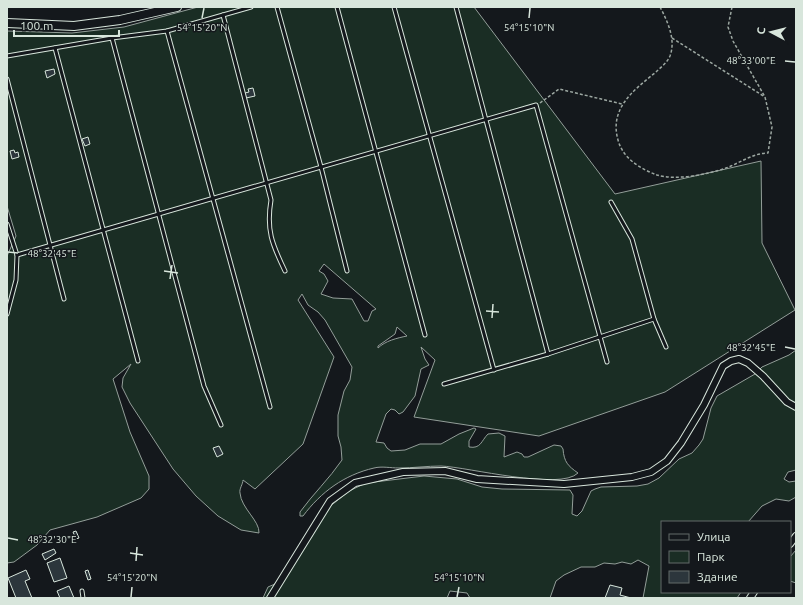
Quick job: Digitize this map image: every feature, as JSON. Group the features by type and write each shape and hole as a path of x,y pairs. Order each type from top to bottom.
{"street":[{"path":"7,23 74,26 120,20 158,9 177,7"},
{"path":"270,598 330,501 355,483 403,472 445,471 477,479 564,484 632,477 651,472 667,461 681,443 704,405 723,366 739,359 748,363 763,376 787,402 796,407"}],"lane":[{"path":"7,56 112,38 167,31 251,7"},
{"path":"277,7 321,167 347,271"},
{"path":"337,7 425,335"},
{"path":"394,7 494,370"},
{"path":"456,7 548,354"},
{"path":"223,15 271,200 268,214 272,246 285,271"},
{"path":"167,31 270,407"},
{"path":"112,38 204,386 221,425"},
{"path":"55,48 105,230 138,361"},
{"path":"7,79 49,246 64,299"},
{"path":"17,255 536,105 607,362"},
{"path":"611,202 632,239 654,319 666,347"},
{"path":"7,224 17,255 16,280 7,314"},
{"path":"444,384 548,354 654,319"},
{"path":"82,591 83,598"}],"path":[{"path":"660,7 672,38 672,47 669,58 629,94 616,116 615,130 618,142 623,151 634,164 646,171 662,177 688,176 725,168 760,153 768,153 772,127 765,98 728,27 732,7"},
{"path":"672,38 765,98"},
{"path":"536,105 559,89 622,104"}],"green space":[{"path":"198,7 474,7 615,194 761,161 762,243 795,310 665,392 539,436 414,417 435,360 421,347 425,359 429,365 421,369 415,396 403,412 399,414 395,410 391,409 386,414 376,442 384,443 391,451 405,450 420,444 441,444 474,428 476,429 469,441 469,447 478,446 488,434 499,433 505,436 504,457 517,452 522,454 524,457 528,457 554,445 561,446 567,463 578,473 568,478 553,480 513,477 441,466 404,468 377,467 363,471 343,480 325,492 303,516 300,516 300,512 342,460 338,436 338,415 344,391 350,380 352,367 325,320 318,312 308,305 302,294 298,300 334,357 303,444 255,489 243,480 240,491 241,499 257,524 259,533 241,530 218,516 196,496 173,469 130,403 122,387 123,378 131,364 113,379 130,432 149,476 149,489 141,498 97,517 50,530 37,545 14,562 7,563 7,256 16,236 7,206 7,31 72,33 124,27","holes":["324,264 376,309 372,311 368,321 364,321 352,299 333,298 321,294 328,281 324,274 319,271","397,327 407,336 395,339 378,348 378,346 395,334"]},
{"path":"796,350 796,470 788,472 784,479 789,482 796,481 796,497 789,501 776,499 762,506 749,521 661,521 661,593 740,593 737,598 643,598 649,566 638,560 631,564 622,562 615,564 604,563 595,567 581,567 564,575 556,581 550,598 470,598 467,593 450,591 447,598 263,598 268,587 275,584 288,566 323,512 349,491 366,483 424,476 457,479 482,487 502,489 570,490 573,495 572,514 577,516 582,511 591,491 601,487 637,486 648,484 659,478 679,459 692,453 703,439 711,408 717,396 755,374 762,367 789,355"},
{"path":"796,550 796,583 791,581 791,556"}],"building":[{"path":"54,69 55,74 47,78 45,71"},
{"path":"253,88 255,96 246,98 245,93 249,92 248,89"},
{"path":"88,137 90,144 85,146 82,139"},
{"path":"14,150 15,153 18,152 19,157 12,159 10,151"},
{"path":"219,446 223,454 217,457 213,448"},
{"path":"76,531 79,538 76,539 73,532"},
{"path":"54,549 56,553 45,560 42,554"},
{"path":"60,558 67,578 54,582 47,563"},
{"path":"26,570 30,579 25,581 32,598 16,598 8,578"},
{"path":"88,570 91,579 88,580 85,571"},
{"path":"610,585 622,588 620,595 631,598 605,598"},
{"path":"69,586 74,598 60,598 57,591"}]}
